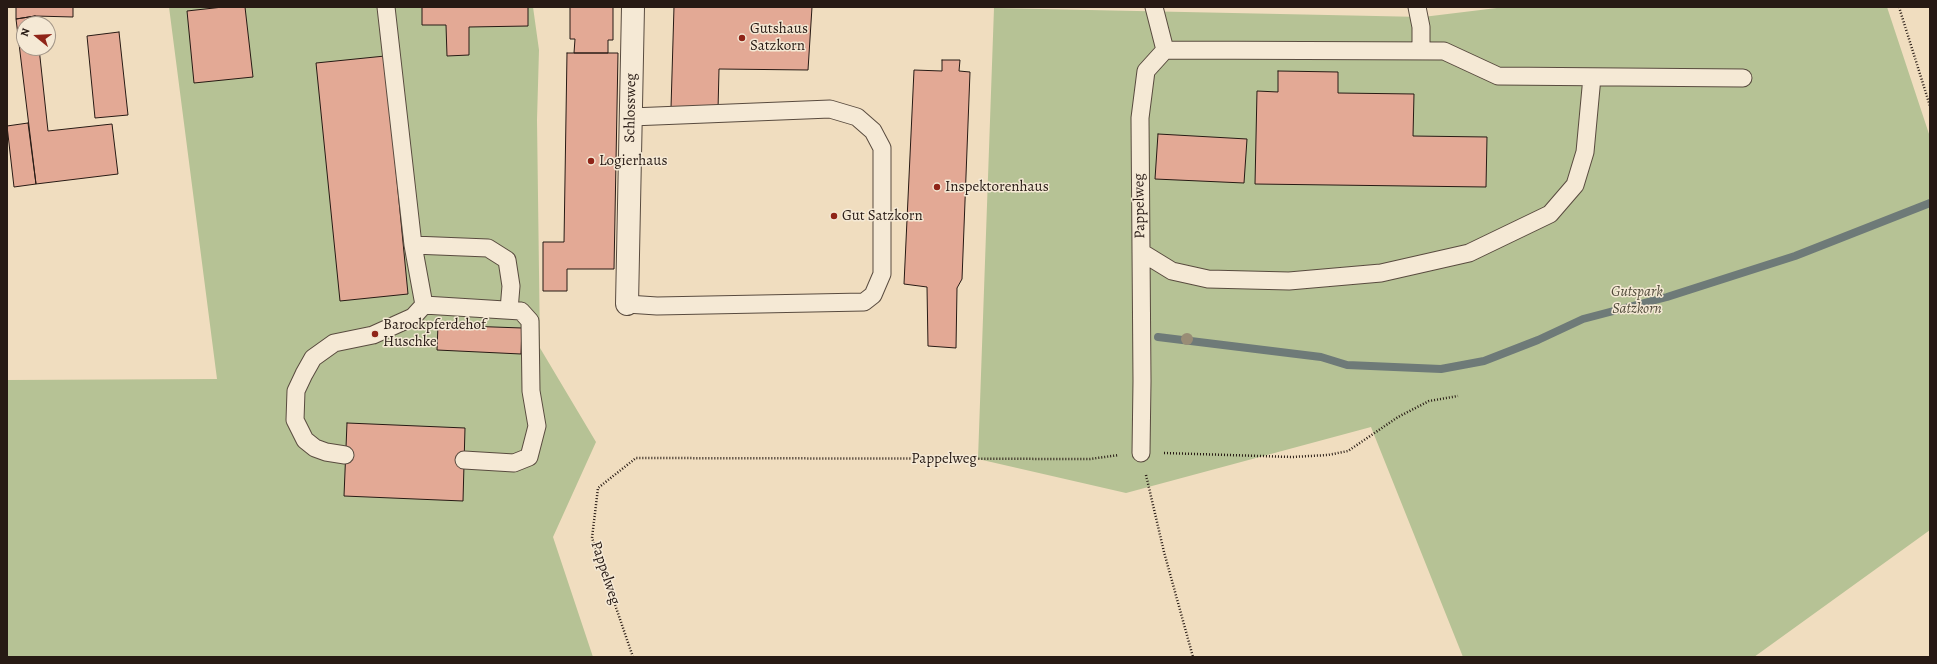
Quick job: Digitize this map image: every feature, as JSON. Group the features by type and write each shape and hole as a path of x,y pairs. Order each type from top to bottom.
{"street":[{"name":"Schlossweg","path":"627,304 633,7"}],"lane":[{"path":"386,7 413,245 424,305"},
{"path":"1154,7 1165,50 1444,51 1498,76 1743,78"},
{"path":"1417,7 1421,27 1421,51"},
{"name":"Pappelweg","path":"1141,453 1140,118 1146,71 1165,50"},
{"path":"1141,252 1172,271 1208,279 1289,280 1381,272 1469,253 1550,214 1575,185 1584,152 1592,77"},
{"path":"627,304 657,306 864,302 873,295 882,274 882,148 873,130 857,117 830,109 631,118"},
{"path":"413,245 488,248 507,260 511,286 509,310"},
{"path":"424,305 521,311 530,321 531,391 537,426 529,457 514,463 464,460"},
{"path":"345,455 326,452 315,448 305,440 295,420 296,391 304,374 313,358 334,343 373,335 413,318 424,305"}],"path":[{"path":"1900,7 1930,106"},
{"path":"1193,657 1164,552 1141,453 1292,457 1328,456 1348,451 1398,417 1429,401 1458,396"},
{"name":"Pappelweg","path":"633,657 592,538 598,488 636,458 1090,459 1141,453"}],"green space":[{"name":"Barockpferdehof Huschke","path":"169,7 533,7 539,50 537,120 540,348 596,442 553,537 593,657 7,657 7,380 217,379"},
{"name":"Gutspark Satzkorn","path":"1505,7 1887,7 1930,137 1930,530 1754,657 1463,657 1371,427 1126,493 978,459 994,8 1423,17"}],"building":[{"path":"16,7 73,7 73,17 16,16"},
{"path":"223,7 245,7 253,77 194,83 187,11"},
{"path":"422,7 528,7 528,26 469,27 469,55 447,56 446,25 422,25"},
{"path":"570,7 613,7 613,40 608,40 608,53 574,53 575,39 570,39"},
{"name":"Gutshaus Satzkorn","path":"674,7 812,7 808,70 719,69 718,110 671,108"},
{"path":"119,32 128,115 95,118 87,36"},
{"name":"Logierhaus","path":"567,53 618,53 614,269 567,269 567,291 543,291 543,242 564,242"},
{"path":"20,56 40,56 48,131 112,124 118,174 36,184"},
{"path":"385,56 408,294 340,301 316,63"},
{"name":"Inspektorenhaus","path":"942,60 960,60 959,71 970,72 962,279 957,288 956,348 928,346 927,287 904,284 914,70 942,71"},
{"path":"1278,71 1338,72 1338,93 1414,94 1413,136 1487,137 1486,187 1255,184 1257,91 1278,92"},
{"path":"28,123 36,184 14,187 7,126"},
{"path":"1158,134 1247,139 1244,183 1155,179"},
{"path":"438,325 522,328 521,354 437,350"},
{"path":"347,423 465,428 463,501 344,496"}],"waterway":[{"path":"1158,337 1321,357 1347,365 1441,369 1484,361 1538,340 1583,319 1667,297 1795,256 1930,203"}],"place":[{"name":"Gutshaus Satzkorn","path":"742,38"},
{"name":"Logierhaus","path":"591,161"},
{"name":"Inspektorenhaus","path":"937,187"},
{"name":"Gut Satzkorn","path":"834,216"},
{"name":"Barockpferdehof Huschke","path":"375,334"}]}
